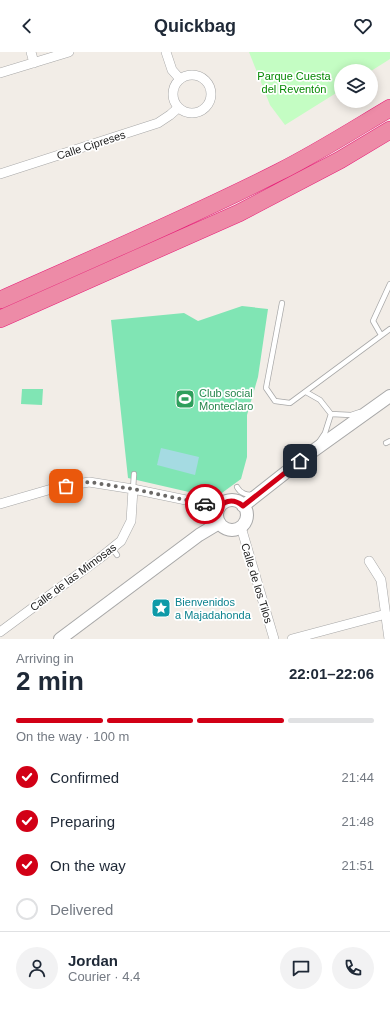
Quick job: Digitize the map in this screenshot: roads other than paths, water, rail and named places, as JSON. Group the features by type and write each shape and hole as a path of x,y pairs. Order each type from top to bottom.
{"highway":[{"path":"315,153 357,119 390,98"},
{"path":"0,300 206,207 315,153 390,108"},
{"path":"0,319 239,213 340,160 390,130"}],"street":[{"path":"31,52 34,63"},
{"path":"0,73 69,52"},
{"path":"166,52 172,70 180,79"},
{"path":"185,76 198,76 208,83 211,95 210,102 202,111 189,113 178,108 173,96 176,84 180,79 185,76"},
{"name":"Calle Cipreses","path":"0,174 158,123 178,108"},
{"path":"243,506 313,451 389,396"},
{"path":"0,504 55,488 89,482 133,489 215,514 222,527 231,530 241,527 244,524 246,514 243,506 234,501 224,502 220,506 215,514 199,536 60,639"},
{"name":"Calle de las Mimosas","path":"0,632 114,551 131,521 133,489"},
{"name":"Calle de los Tilos","path":"241,527 274,639"},
{"path":"369,560 381,580 389,639"},
{"path":"292,639 386,614"}],"lane":[{"path":"381,335 373,321 390,284"},
{"path":"282,303 266,388 275,402 290,403 390,329"},
{"path":"306,392 320,400 331,414 351,415 371,409"},
{"path":"313,451 325,433 331,414"},
{"path":"133,489 134,474"},
{"path":"237,487 239,492 252,495 262,490"}],"water":[{"path":"161,448 199,457 195,475 157,465"}],"place":[{"name":"Club social Monteclaro","path":"185,399"},
{"name":"Bienvenidos a Majadahonda","path":"161,608"}],"park label":[{"name":"Parque Cuesta del Reventón","path":"294,82"}]}
